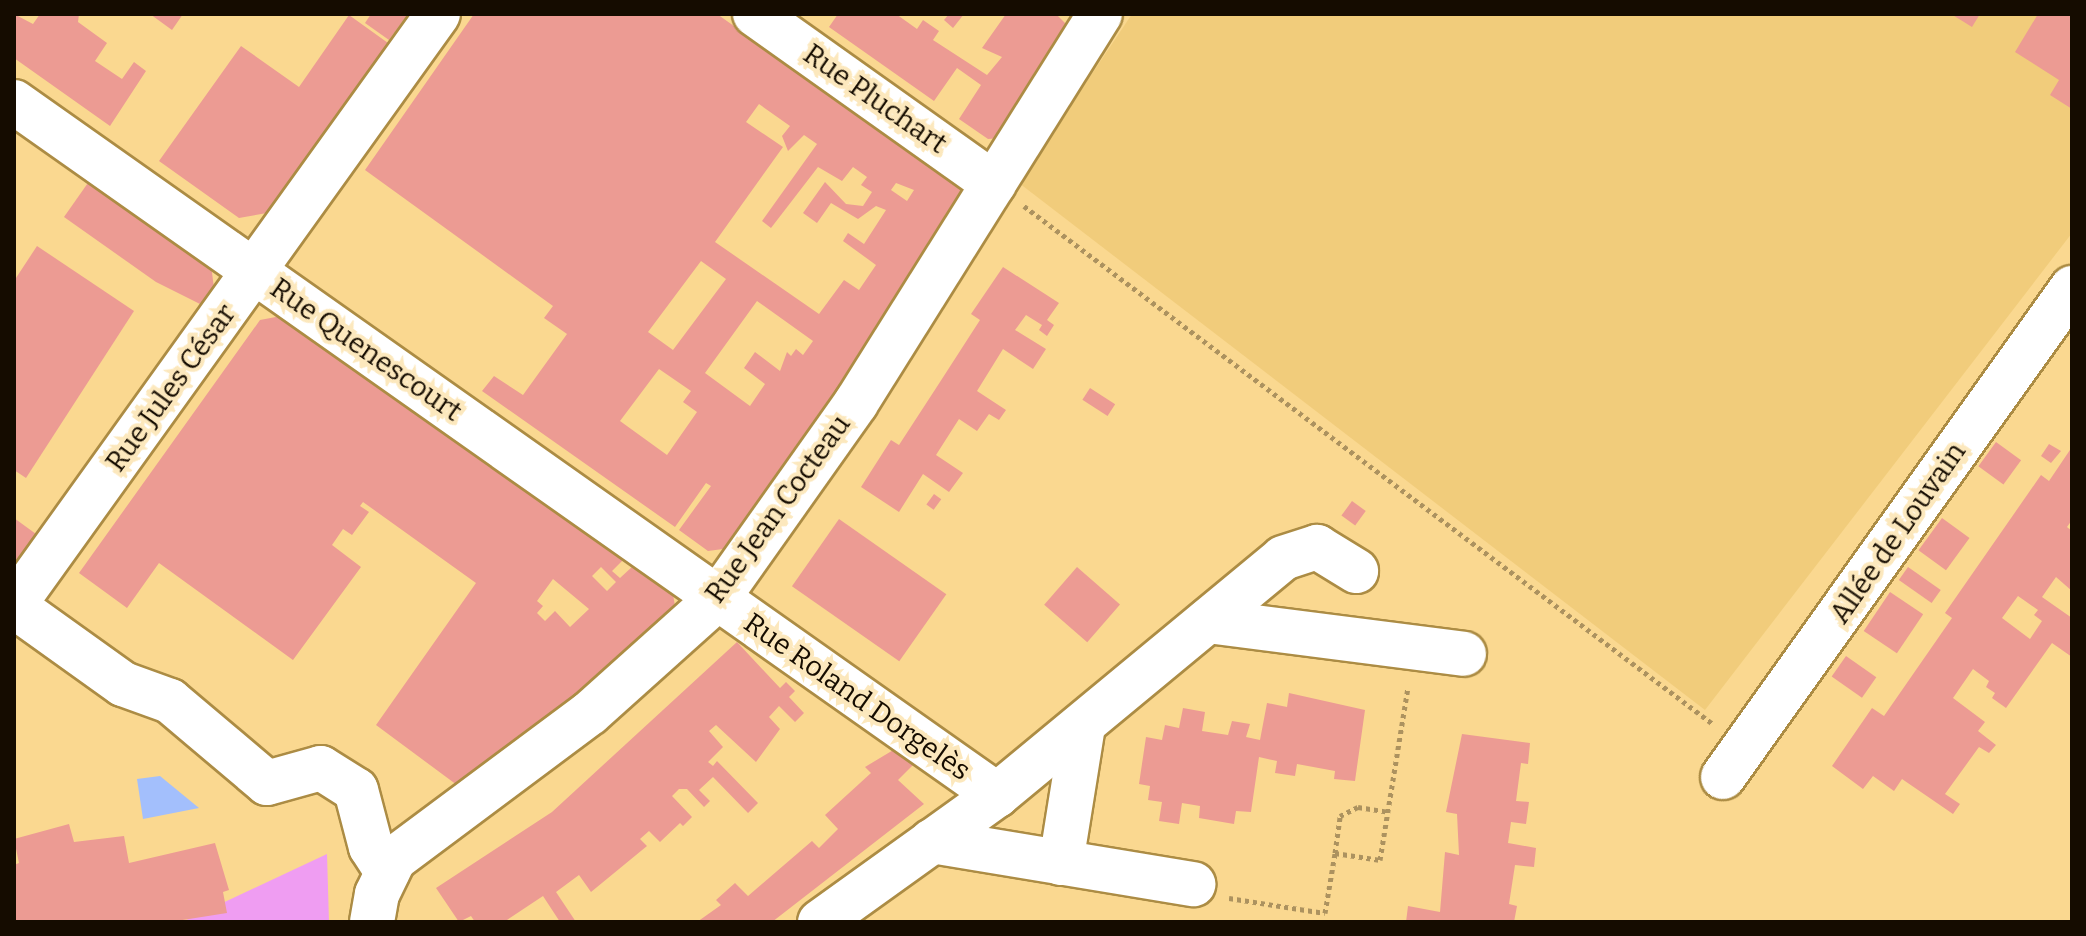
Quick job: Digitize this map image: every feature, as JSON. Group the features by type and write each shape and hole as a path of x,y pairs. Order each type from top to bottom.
{"street":[{"name":"Rue Jules César","path":"14,605 256,272 438,14"},
{"name":"Rue Pluchart","path":"755,14 994,184"},
{"name":"Rue Jean Cocteau","path":"372,922 394,859 590,713 718,598 848,415 1100,14"},
{"name":"Rue Quenescourt","path":"14,102 718,598"},
{"name":"Allée de Louvain","path":"1735,762 2072,288"},
{"name":"Rue Roland Dorgelès","path":"820,922 997,795 1283,558 1317,547 1356,571"},
{"name":"Rue Roland Dorgelès","path":"718,598 997,795"},
{"path":"14,605 123,684 170,701 267,783 321,768 356,790 371,847 387,872"},
{"path":"1208,621 1464,654"},
{"path":"1061,863 1083,726"},
{"path":"932,841 1193,884"}],"path":[{"path":"994,184 1735,762"},
{"path":"1335,853 1380,860 1414,648"},
{"path":"1193,884 1214,896 1325,913 1340,816 1358,807 1389,812"}],"shaded area":[{"path":"1132,14 2072,14 2072,233 1705,710 1019,183"},
{"path":"327,854 329,922 182,922"}],"water":[{"path":"160,776 199,808 143,819 137,779"}],"building":[{"path":"14,14 33,24 40,14 79,14 78,22 107,43 95,61 122,79 134,62 146,71 110,126 14,58"},
{"path":"150,14 183,14 172,30"},
{"path":"371,14 408,14 389,40 365,23"},
{"path":"474,14 717,14 959,185 963,199 860,359 752,517 723,549 708,551 679,530 711,486 706,483 675,527 482,391 494,376 523,395 567,334 544,318 553,306 365,170","holes":["759,104 790,126 782,136 788,151 804,135 817,144 762,221 771,228 818,167 842,181 853,167 867,177 861,185 872,192 863,206 846,204 825,182 803,213 817,223 831,203 858,219 876,206 886,210 864,244 848,233 843,241 876,265 859,290 844,280 819,314 715,242 783,147 746,122","896,183 914,190 907,201 891,190","701,261 726,279 673,350 648,332","757,301 813,341 803,355 796,349 791,356 787,352 780,371 755,352 744,368 765,384 750,406 705,373","659,369 691,391 683,402 697,412 667,455 620,421"]},
{"path":"838,14 896,14 917,29 923,20 939,31 933,40 987,75 1002,57 982,48 1006,14 1056,14 1071,29 1002,138 988,139 959,119 981,85 957,68 934,101 829,27"},
{"path":"949,14 964,14 953,28 944,20"},
{"path":"1951,14 1980,14 1972,27"},
{"path":"2038,14 2072,14 2072,109 2050,95 2059,80 2015,52"},
{"path":"349,15 388,43 267,213 239,218 159,161 241,46 299,87"},
{"path":"90,180 211,265 214,288 202,305 156,282 64,217"},
{"path":"37,246 134,311 26,478 14,470 14,281"},
{"path":"1003,267 1059,303 1047,320 1054,325 1047,336 1039,330 1042,325 1026,315 1015,330 1046,349 1033,369 1003,349 977,391 1006,410 999,420 989,414 977,431 959,419 936,455 963,473 949,492 923,474 899,512 861,487 891,440 899,445 940,382 980,320 971,314"},
{"path":"281,316 624,559 612,571 620,578 633,566 673,594 675,606 601,678 461,788 376,725 476,583 363,502 360,506 369,512 352,535 343,529 332,545 361,567 293,660 159,563 127,608 79,573 260,320","holes":["601,567 616,582 607,591 592,576","553,579 589,609 570,627 555,611 545,621 537,613 543,606 537,601"]},
{"path":"1090,388 1115,404 1108,416 1082,400"},
{"path":"1996,442 2021,460 2003,484 1978,466"},
{"path":"2049,444 2061,451 2051,463 2041,456"},
{"path":"2072,447 2072,520 2067,527 2072,531 2072,591 2056,577 2042,597 2072,618 2072,657 2052,643 2006,708 1992,698 1995,693 1986,687 1989,681 1973,669 1953,698 1985,722 1978,731 1996,745 1989,753 1979,747 1945,794 1960,804 1953,814 1902,779 1894,791 1873,776 1863,789 1832,766 1872,708 1884,716 1952,618 1945,613 2041,475 2049,481","holes":["2018,596 2038,610 2034,615 2042,621 2030,639 2002,618"]},
{"path":"934,494 941,499 934,510 926,505"},
{"path":"1352,501 1366,511 1355,526 1341,516"},
{"path":"14,518 36,534 14,565"},
{"path":"1942,518 1970,538 1946,570 1918,550"},
{"path":"839,519 946,594 899,661 792,586"},
{"path":"1077,567 1120,604 1087,642 1044,605"},
{"path":"1908,567 1941,590 1932,603 1899,580"},
{"path":"1890,592 1923,614 1897,653 1864,631"},
{"path":"737,642 780,688 786,682 795,691 789,697 804,713 795,722 779,706 769,717 780,729 756,762 716,725 709,731 723,747 708,762 713,766 717,761 758,803 748,813 713,777 699,790 710,801 704,807 687,789 679,789 672,796 692,817 683,826 680,823 660,842 649,831 640,839 647,846 591,892 579,875 556,892 576,922 560,922 543,896 504,922 475,922 471,916 459,922 436,888 552,812"},
{"path":"1846,656 1876,677 1862,698 1832,676"},
{"path":"1289,693 1365,710 1355,781 1334,779 1335,771 1297,764 1295,776 1275,773 1277,761 1259,757 1251,812 1236,811 1234,824 1199,818 1200,806 1182,803 1179,824 1159,821 1162,802 1148,800 1150,786 1139,784 1146,737 1162,740 1165,725 1179,728 1183,708 1205,712 1202,731 1228,735 1232,721 1250,724 1246,737 1260,740 1267,703 1287,707"},
{"path":"1462,734 1530,743 1528,764 1521,763 1516,801 1529,802 1526,824 1511,822 1508,843 1536,848 1534,867 1515,865 1509,904 1517,906 1514,922 1406,922 1408,906 1440,912 1445,852 1459,855 1457,814 1446,812"},
{"path":"895,749 915,763 898,780 924,804 772,922 697,922 721,905 716,900 735,883 748,896 812,841 819,848 838,829 825,815 871,773 865,767"},
{"path":"69,824 74,842 124,836 129,863 215,843 229,890 223,892 227,913 170,922 14,922 14,865 19,863 14,839"}]}
